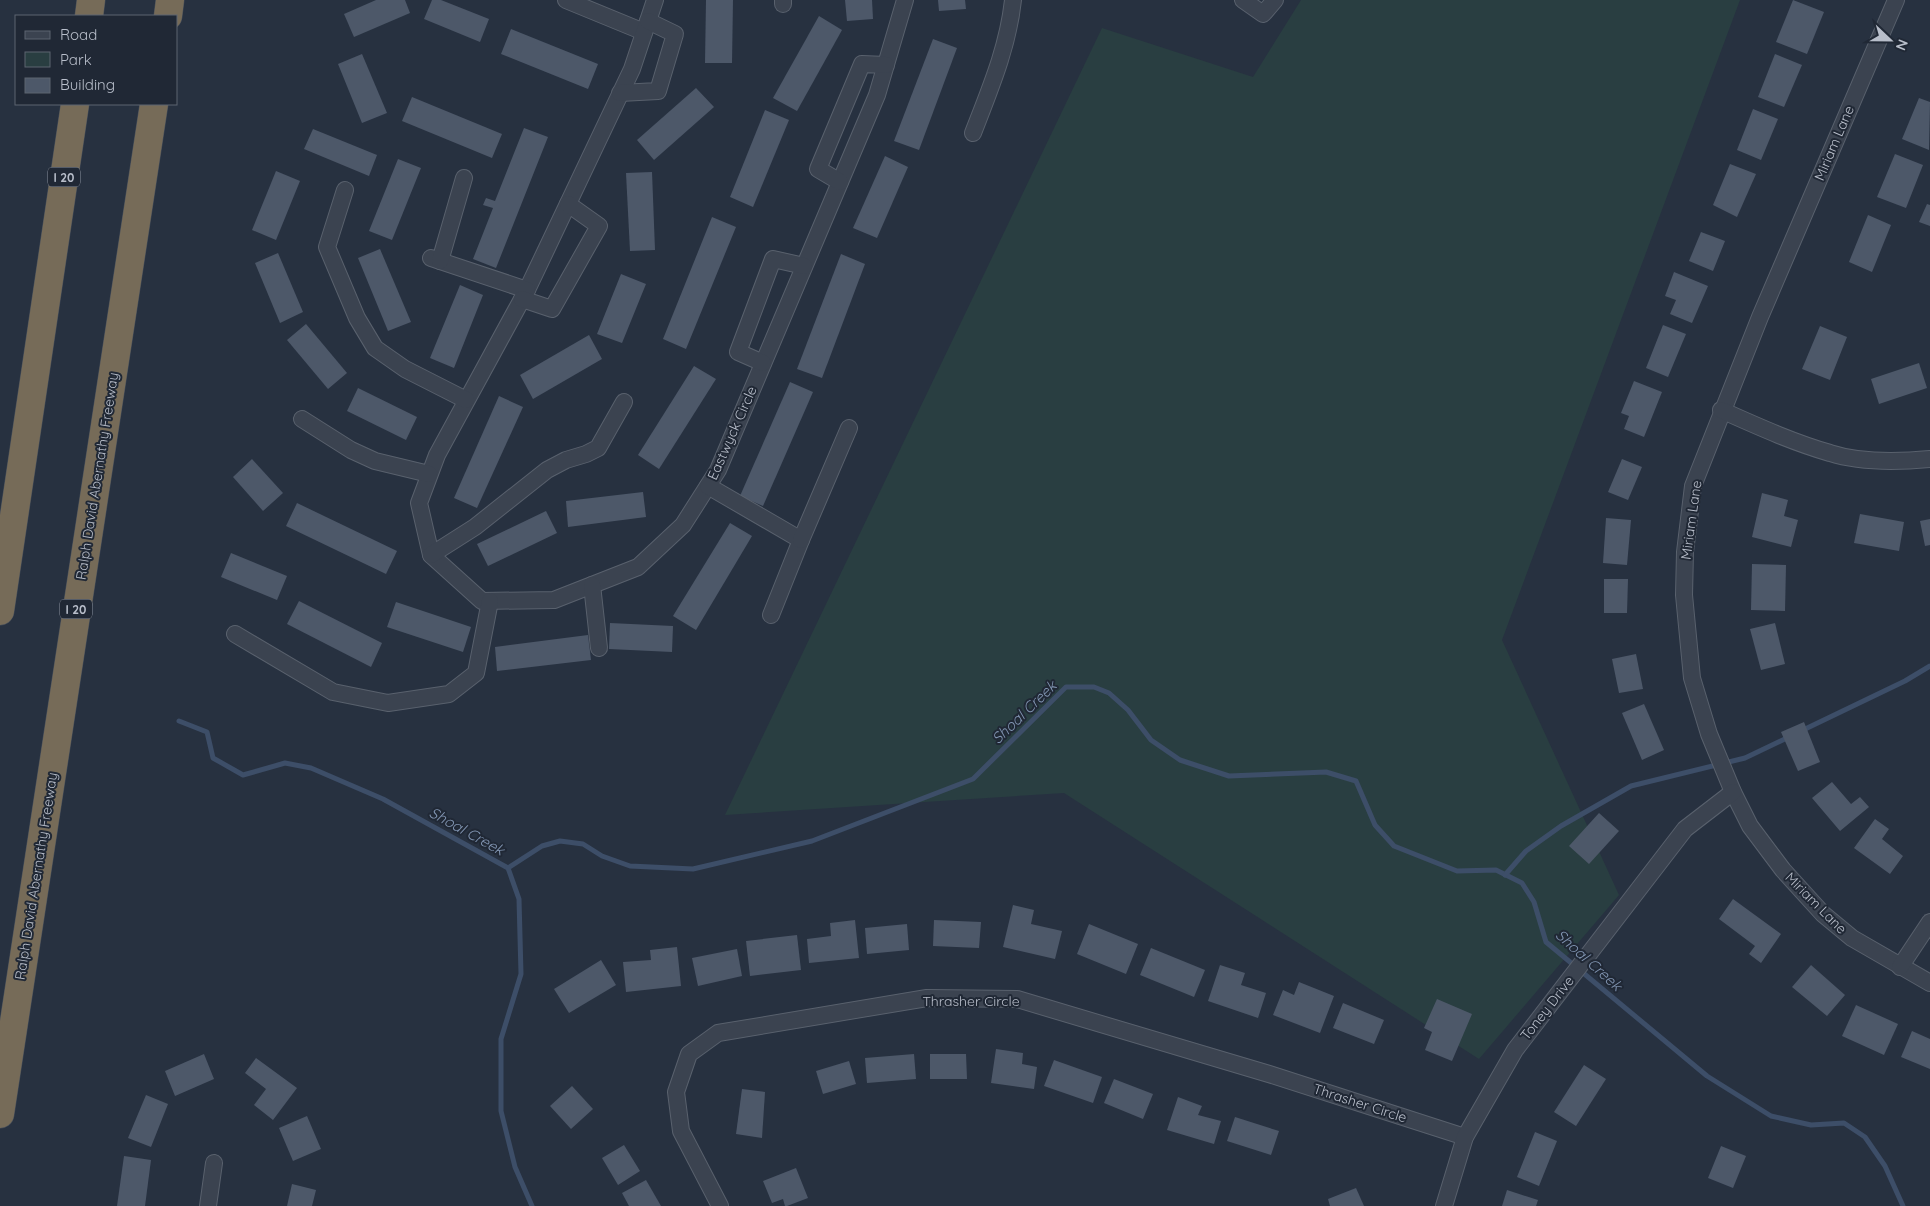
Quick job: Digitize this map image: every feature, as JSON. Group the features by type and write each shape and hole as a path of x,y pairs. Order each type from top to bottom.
{"highway":[{"path":"79,15 81,0"},
{"path":"89,15 91,0"},
{"path":"168,15 170,0"},
{"path":"52,250 69,105"},
{"name":"I 20","path":"0,611 75,105"},
{"name":"Ralph David Abernathy Freeway","path":"0,1114 154,105"}],"street":[{"path":"566,0 646,27 674,34 658,90 620,93"},
{"path":"624,402 598,448 566,460 547,470 475,527 431,554 419,503 429,474 466,400 525,295 632,69 655,0"},
{"name":"Eastwyck Circle","path":"431,554 482,602 554,600 638,567 683,525 718,470 877,95 905,0"},
{"path":"974,133 997,72 1011,23 1013,0"},
{"path":"1243,0 1262,14 1274,0"},
{"name":"Miriam Lane","path":"1896,0 1722,410 1693,486 1685,552 1684,595 1692,678 1709,734 1733,792 1750,826 1783,870 1823,914 1852,938 1930,983"},
{"path":"840,182 818,169 862,64 886,65"},
{"path":"464,178 435,260 525,295 552,308 599,226 568,204"},
{"path":"345,190 327,247 357,318 375,348 405,369 466,400"},
{"path":"763,363 738,352 773,259 804,266"},
{"path":"1722,410 1791,440 1832,454 1870,460 1930,459"},
{"path":"302,419 351,450 375,461 429,474"},
{"path":"771,615 849,428"},
{"path":"708,486 801,540"},
{"path":"592,585 599,648"},
{"path":"235,634 333,692 388,703 396,702 449,694 476,673 490,601"},
{"name":"Toney Drive","path":"1444,1206 1465,1137 1514,1050 1685,829 1733,792"},
{"path":"1900,967 1930,922"},
{"name":"Thrasher Circle","path":"720,1206 681,1131 676,1092 689,1054 718,1033 927,998 1018,998 1269,1074 1465,1137"},
{"path":"208,1206 214,1163"}],"green space":[{"path":"1301,0 1740,0 1502,640 1619,895 1479,1059 1064,793 725,815 1102,28 1253,77"}],"building":[{"path":"376,0 405,0 410,13 354,37 344,14"},
{"path":"432,0 441,0 489,19 480,42 424,19"},
{"path":"706,0 733,0 732,63 705,63"},
{"path":"845,0 872,0 873,19 847,21"},
{"path":"938,0 965,0 966,9 939,11"},
{"path":"1793,0 1824,12 1807,54 1776,42"},
{"path":"819,16 842,30 797,111 773,98"},
{"path":"511,29 598,64 588,89 501,54"},
{"path":"933,39 957,48 919,150 894,141"},
{"path":"362,54 387,113 362,123 338,64"},
{"path":"1775,54 1802,65 1784,107 1758,97"},
{"path":"696,88 714,107 654,160 637,140"},
{"path":"412,97 502,134 492,158 402,121"},
{"path":"1919,98 1930,102 1929,150 1902,139"},
{"path":"1753,109 1778,119 1761,160 1737,150"},
{"path":"765,110 789,120 753,207 730,197"},
{"path":"524,128 548,137 496,268 473,259 493,208 483,205 486,198 495,201"},
{"path":"313,129 377,155 369,176 304,149"},
{"path":"1895,154 1923,165 1906,208 1877,197"},
{"path":"885,156 908,167 877,238 853,228"},
{"path":"398,159 421,168 392,240 369,231"},
{"path":"1730,164 1756,174 1737,217 1713,205"},
{"path":"276,171 300,181 276,240 252,230"},
{"path":"652,172 655,250 630,251 626,173"},
{"path":"1927,204 1930,205 1930,226 1919,222"},
{"path":"1868,215 1891,225 1872,272 1849,262"},
{"path":"712,217 736,227 686,349 663,339"},
{"path":"1701,232 1725,241 1713,271 1689,261"},
{"path":"380,249 411,322 388,331 358,258"},
{"path":"278,253 303,312 280,323 255,263"},
{"path":"841,254 865,264 822,378 797,369"},
{"path":"1674,272 1708,286 1692,323 1670,314 1676,300 1665,296"},
{"path":"621,274 646,284 622,343 597,334"},
{"path":"460,285 483,295 454,368 430,358"},
{"path":"306,324 347,373 328,389 287,340"},
{"path":"1663,325 1686,334 1668,377 1646,368"},
{"path":"1820,326 1847,337 1830,380 1802,369"},
{"path":"589,335 602,359 533,399 520,375"},
{"path":"1919,363 1927,388 1879,404 1871,379"},
{"path":"694,366 716,379 659,469 638,455"},
{"path":"1634,381 1662,392 1644,437 1624,429 1629,416 1621,413"},
{"path":"790,382 813,392 763,506 740,496"},
{"path":"358,388 417,417 406,440 347,411"},
{"path":"499,396 523,407 477,508 454,498"},
{"path":"252,459 283,493 263,511 233,477"},
{"path":"1622,459 1642,467 1628,500 1608,492"},
{"path":"643,492 646,517 568,527 566,501"},
{"path":"1762,493 1788,500 1784,516 1798,520 1791,547 1752,537"},
{"path":"297,503 397,551 386,574 286,526"},
{"path":"546,511 557,533 488,566 477,544"},
{"path":"1860,514 1904,522 1899,551 1854,543"},
{"path":"1606,518 1631,520 1627,565 1603,563"},
{"path":"1930,519 1930,545 1925,546 1920,521"},
{"path":"730,523 752,536 696,630 673,616"},
{"path":"231,553 287,576 277,600 221,577"},
{"path":"1752,564 1786,565 1785,611 1751,610"},
{"path":"1604,579 1628,579 1627,613 1604,613"},
{"path":"299,601 382,643 371,667 287,624"},
{"path":"396,602 471,627 463,652 387,627"},
{"path":"610,623 673,626 672,652 609,649"},
{"path":"1775,623 1785,664 1761,670 1750,629"},
{"path":"588,635 591,660 497,671 495,647"},
{"path":"1636,654 1643,689 1619,693 1612,659"},
{"path":"1644,704 1664,750 1642,760 1622,713"},
{"path":"1804,722 1820,762 1798,771 1781,732"},
{"path":"1832,782 1851,804 1860,797 1869,807 1840,831 1812,798"},
{"path":"1599,813 1619,831 1589,864 1569,846"},
{"path":"1875,819 1889,829 1882,839 1903,856 1890,874 1854,848"},
{"path":"1733,899 1781,934 1761,963 1749,954 1755,946 1719,919"},
{"path":"1013,905 1034,910 1031,924 1062,931 1055,959 1003,947"},
{"path":"855,920 859,958 809,963 807,939 831,936 830,923"},
{"path":"934,920 981,922 979,948 933,946"},
{"path":"907,924 909,950 867,954 865,928"},
{"path":"1089,924 1138,944 1126,974 1077,954"},
{"path":"797,935 801,970 750,976 746,941"},
{"path":"677,947 681,986 626,992 623,962 651,960 650,950"},
{"path":"1151,948 1205,970 1194,997 1140,975"},
{"path":"737,949 742,976 698,986 692,958"},
{"path":"601,960 616,985 569,1013 554,989"},
{"path":"1220,965 1245,973 1241,985 1266,993 1258,1018 1208,1001"},
{"path":"1811,965 1845,995 1827,1016 1792,987"},
{"path":"1299,982 1334,996 1320,1033 1273,1015 1283,990 1294,995"},
{"path":"1437,999 1472,1014 1452,1061 1425,1050 1432,1032 1424,1028"},
{"path":"1343,1003 1384,1020 1374,1044 1333,1028"},
{"path":"1856,1005 1898,1024 1884,1055 1842,1036"},
{"path":"1912,1031 1930,1039 1930,1069 1901,1057"},
{"path":"996,1049 1023,1053 1022,1064 1037,1067 1034,1089 991,1083"},
{"path":"204,1054 214,1079 175,1096 165,1071"},
{"path":"914,1054 916,1079 867,1083 865,1058"},
{"path":"930,1054 966,1054 967,1079 930,1079"},
{"path":"256,1058 297,1088 273,1120 254,1105 266,1089 245,1073"},
{"path":"1054,1060 1102,1077 1093,1103 1044,1086"},
{"path":"849,1061 856,1084 823,1094 816,1071"},
{"path":"1584,1065 1606,1079 1576,1126 1554,1112"},
{"path":"1114,1079 1153,1094 1143,1119 1104,1103"},
{"path":"572,1086 593,1109 571,1129 550,1106"},
{"path":"742,1089 765,1092 762,1138 736,1134"},
{"path":"146,1095 168,1104 151,1147 128,1138"},
{"path":"1178,1097 1202,1106 1198,1115 1221,1121 1214,1144 1167,1130"},
{"path":"307,1116 321,1149 293,1161 279,1128"},
{"path":"1235,1117 1279,1131 1271,1155 1227,1141"},
{"path":"1535,1132 1557,1141 1539,1186 1517,1177"},
{"path":"624,1145 640,1171 618,1185 602,1158"},
{"path":"1721,1146 1746,1156 1733,1188 1708,1178"},
{"path":"124,1156 151,1160 145,1206 117,1206"},
{"path":"796,1168 808,1198 787,1206 785,1206 783,1199 772,1203 763,1181"},
{"path":"646,1180 661,1206 629,1206 622,1193"},
{"path":"292,1184 316,1190 312,1206 287,1206"},
{"path":"1356,1188 1364,1206 1330,1206 1328,1199"},
{"path":"1507,1190 1538,1200 1536,1206 1502,1206"}],"waterway":[{"path":"1801,731 1905,681 1930,666"},
{"name":"Shoal Creek","path":"508,868 542,846 560,841 583,844 602,856 630,866 693,869 812,841 973,779 1066,687 1094,687 1109,693 1128,710 1151,740 1180,760 1229,776 1326,772 1356,781 1375,825 1394,846 1457,871 1496,870 1522,883 1534,902 1546,942 1707,1076 1771,1116 1811,1125 1844,1123 1865,1137 1885,1166 1903,1206"},
{"name":"Shoal Creek","path":"179,721 207,732 213,758 243,775 285,763 311,768 383,799 508,868"},
{"path":"1505,875 1526,851 1561,826 1631,786 1745,758 1789,737"},
{"path":"508,868 519,899 521,974 501,1039 501,1111 515,1167 532,1206"}]}
